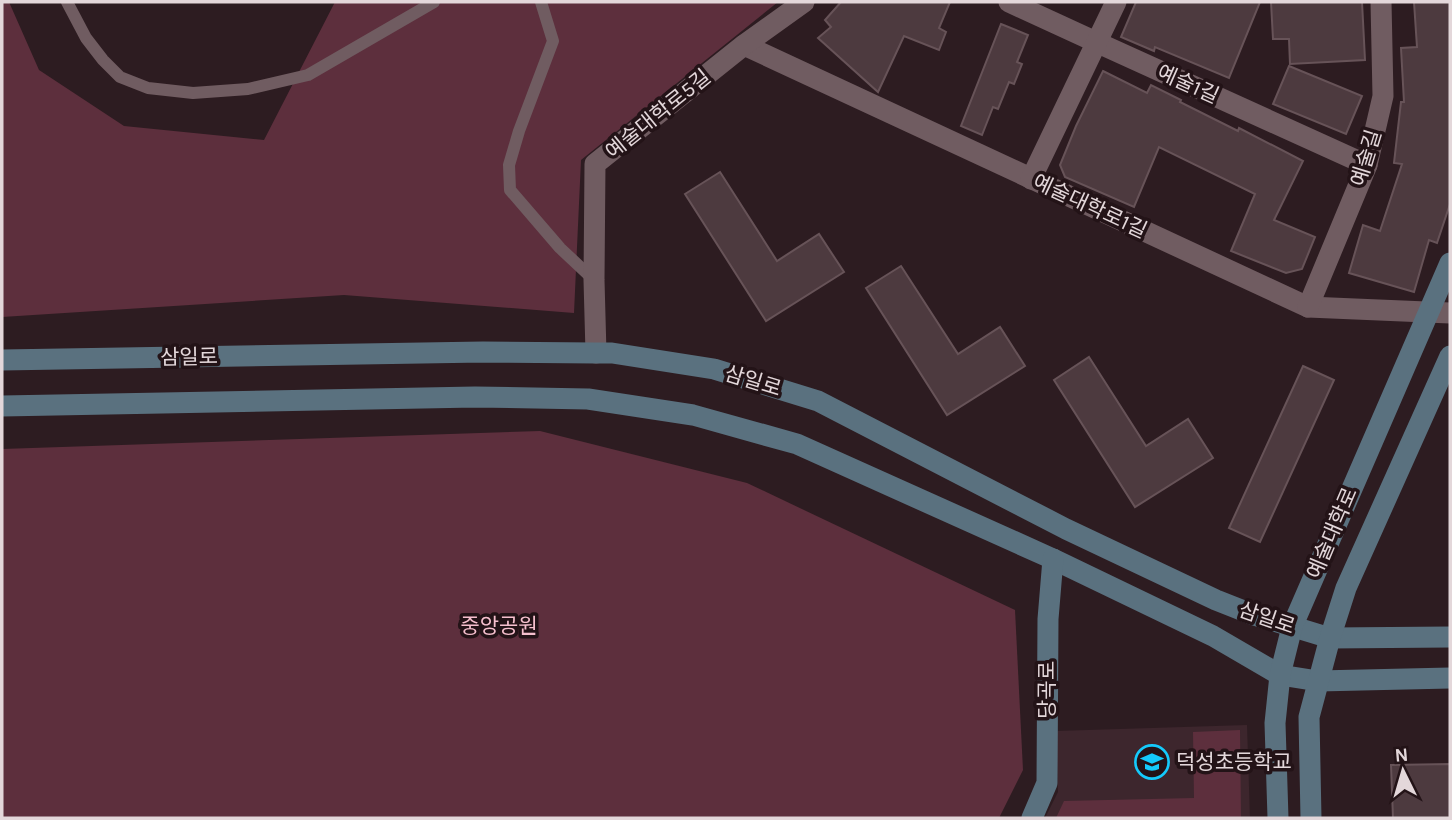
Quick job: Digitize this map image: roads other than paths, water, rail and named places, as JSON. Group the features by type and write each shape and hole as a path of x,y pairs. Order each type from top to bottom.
{"main road":[{"name":"예술대학로","path":"1278,818 1275,723 1280,675 1292,627 1450,263"},
{"name":"삼일로","path":"2,360 483,352 612,353 714,369 818,401 1091,541 1254,615 1330,638 1450,636"},
{"name":"예술대학로","path":"1311,818 1309,717 1330,638 1352,575 1450,356"},
{"name":"삼일로","path":"2,406 474,397 588,399 693,415 797,444 1053,559 1213,636 1280,675 1318,681 1450,678"},
{"name":"당곡로","path":"1032,818 1047,783 1048,619 1053,559"}],"street":[{"name":"예술대학로5길","path":"596,353 595,164 744,45 804,2"},
{"name":"예술1길","path":"1009,2 1367,164"},
{"path":"1031,179 1116,2"},
{"name":"예술길","path":"1308,307 1367,164 1383,96 1381,2"},
{"name":"예술대학로1길","path":"744,45 1308,307 1450,313"}],"lane":[{"path":"67,2 86,37 120,78 148,88 193,93 248,89 308,75 434,2"},
{"path":"541,2 553,41 509,165 510,190 560,248 594,280"}],"place":[{"name":"덕성초등학교","path":"1152,762"}],"park label":[{"name":"중앙공원","path":"499,626"}]}
